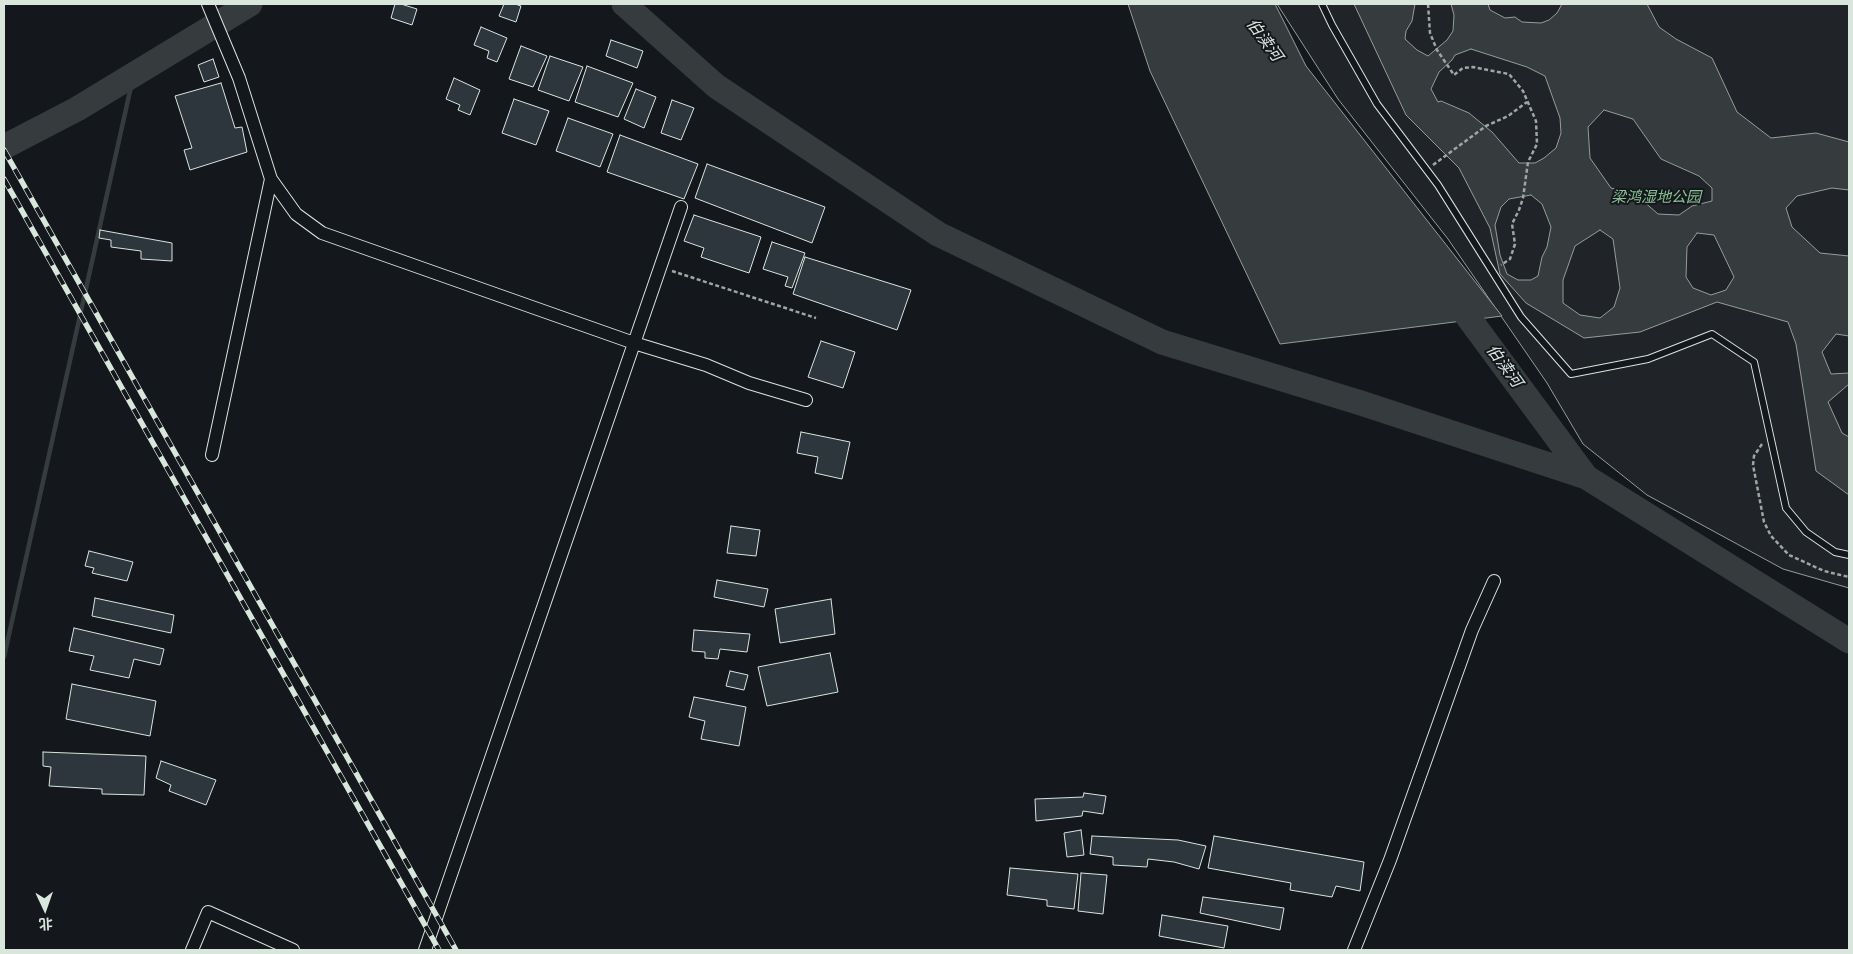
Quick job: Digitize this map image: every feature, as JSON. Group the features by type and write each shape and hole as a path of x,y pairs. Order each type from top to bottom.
{"street":[{"path":"208,4 236,73 271,179 296,214 322,233 634,343 706,365 748,383 806,400"},
{"path":"212,455 271,179"},
{"path":"425,950 681,207"},
{"path":"1354,950 1393,851 1472,630 1494,581"},
{"path":"192,950 208,912 294,950"}],"lane":[{"path":"1322,4 1332,25 1378,104 1438,185 1521,317 1571,374 1648,359 1712,334 1754,362 1786,508 1806,532 1835,552 1849,555"}],"path":[{"path":"1428,4 1430,33 1437,50 1454,75 1464,68 1474,67 1509,74 1523,91 1536,121 1537,144 1528,162 1523,198 1512,224 1514,244 1510,259 1492,273"},
{"path":"1426,170 1486,126 1508,116 1527,102"},
{"path":"660,267 816,318"}],"green space":[{"name":"梁鸿湿地公园","path":"1277,4 1849,4 1849,588 1783,569 1647,495 1583,444 1547,383 1448,239 1338,99"}],"water":[{"path":"1128,4 1275,4 1306,66 1502,316 1280,344 1150,71"},
{"path":"1354,4 1415,4 1412,21 1406,31 1405,39 1417,50 1428,56 1447,40 1453,31 1454,15 1451,4 1488,4 1490,10 1505,18 1515,17 1522,22 1541,23 1549,20 1557,13 1562,4 1647,4 1659,27 1676,39 1712,58 1737,112 1771,138 1816,133 1849,142 1849,190 1832,188 1797,196 1786,208 1792,227 1820,253 1849,256 1849,336 1836,334 1822,352 1831,374 1849,373 1849,384 1828,402 1842,433 1849,437 1849,495 1816,471 1796,344 1788,322 1717,302 1640,332 1584,338 1526,303 1500,274 1490,228 1459,168 1406,115","holes":["1471,49 1527,67 1545,76 1560,118 1561,133 1556,148 1535,163 1519,163 1492,132 1469,113 1441,101 1438,102 1431,89 1439,72 1455,55","1604,110 1633,119 1661,159 1699,176 1712,188 1712,201 1692,206 1679,215 1658,214 1634,193 1611,188 1590,158 1588,127","1531,195 1542,204 1551,227 1538,276 1531,280 1518,280 1507,274 1500,255 1495,225 1501,207 1509,199","1600,230 1613,239 1620,288 1614,307 1600,318 1580,315 1563,303 1563,280 1575,246","1697,233 1714,235 1734,277 1726,290 1711,295 1693,288 1686,277 1687,247"]}],"building":[{"path":"395,4 417,9 412,25 391,18"},
{"path":"504,4 521,6 516,22 499,16"},
{"path":"481,27 507,38 497,62 487,58 489,51 474,45"},
{"path":"611,40 643,51 637,68 606,56"},
{"path":"521,46 547,56 533,87 509,79"},
{"path":"550,56 583,67 569,101 538,90"},
{"path":"213,59 219,77 204,82 198,65"},
{"path":"587,66 633,83 618,117 575,102"},
{"path":"454,78 480,90 470,115 458,110 460,105 446,99"},
{"path":"221,83 235,128 242,127 247,152 190,170 184,150 192,148 175,96"},
{"path":"636,89 656,97 644,128 624,119"},
{"path":"514,99 549,111 536,145 502,133"},
{"path":"672,100 694,108 681,140 661,133"},
{"path":"568,118 613,134 600,167 556,151"},
{"path":"620,135 698,164 684,199 607,172"},
{"path":"707,164 825,207 812,243 695,198"},
{"path":"694,215 761,237 749,273 701,257 704,248 684,241"},
{"path":"100,230 172,243 172,261 141,259 141,251 111,247 111,240 99,238"},
{"path":"772,242 805,253 792,288 785,286 788,277 763,269"},
{"path":"805,257 911,290 897,330 793,294"},
{"path":"821,341 855,352 843,388 808,377"},
{"path":"801,432 850,442 842,479 815,473 818,457 797,453"},
{"path":"731,526 760,530 756,556 727,553"},
{"path":"89,551 133,562 127,581 92,573 94,568 85,566"},
{"path":"717,580 768,589 764,607 714,597"},
{"path":"95,598 174,615 171,633 92,616"},
{"path":"831,599 835,634 780,643 775,609"},
{"path":"74,628 164,649 160,665 134,659 129,678 90,670 94,656 69,651"},
{"path":"694,630 750,634 747,652 720,649 718,659 705,658 705,652 692,651"},
{"path":"830,653 838,692 767,706 758,667"},
{"path":"730,671 748,675 744,690 726,686"},
{"path":"72,684 156,701 150,736 66,719"},
{"path":"694,697 746,707 739,746 701,739 705,721 689,717"},
{"path":"43,752 146,756 144,795 102,794 102,789 49,786 51,767 43,766"},
{"path":"161,761 216,780 206,805 169,791 171,785 156,778"},
{"path":"1084,793 1106,796 1103,814 1083,811 1082,816 1036,821 1035,799 1083,797"},
{"path":"1081,830 1084,855 1067,857 1064,833"},
{"path":"1092,836 1178,840 1206,846 1199,869 1174,862 1148,859 1147,867 1113,865 1113,857 1090,854"},
{"path":"1214,836 1364,862 1360,891 1336,886 1332,897 1290,890 1291,883 1208,868"},
{"path":"1010,868 1078,874 1074,909 1047,906 1047,900 1007,895"},
{"path":"1081,873 1107,875 1103,914 1078,911"},
{"path":"1203,897 1284,908 1280,930 1200,913"},
{"path":"1162,915 1228,926 1224,948 1159,936"}],"waterway":[{"path":"4,147 77,109 250,4"},
{"path":"624,4 716,86 938,234 1162,342 1361,403 1586,477"},
{"path":"4,657 134,73"},
{"name":"伯渎河","path":"1451,294 1586,477 1849,641"}],"railway":[{"path":"4,150 456,950"},
{"path":"4,179 439,950"}]}
